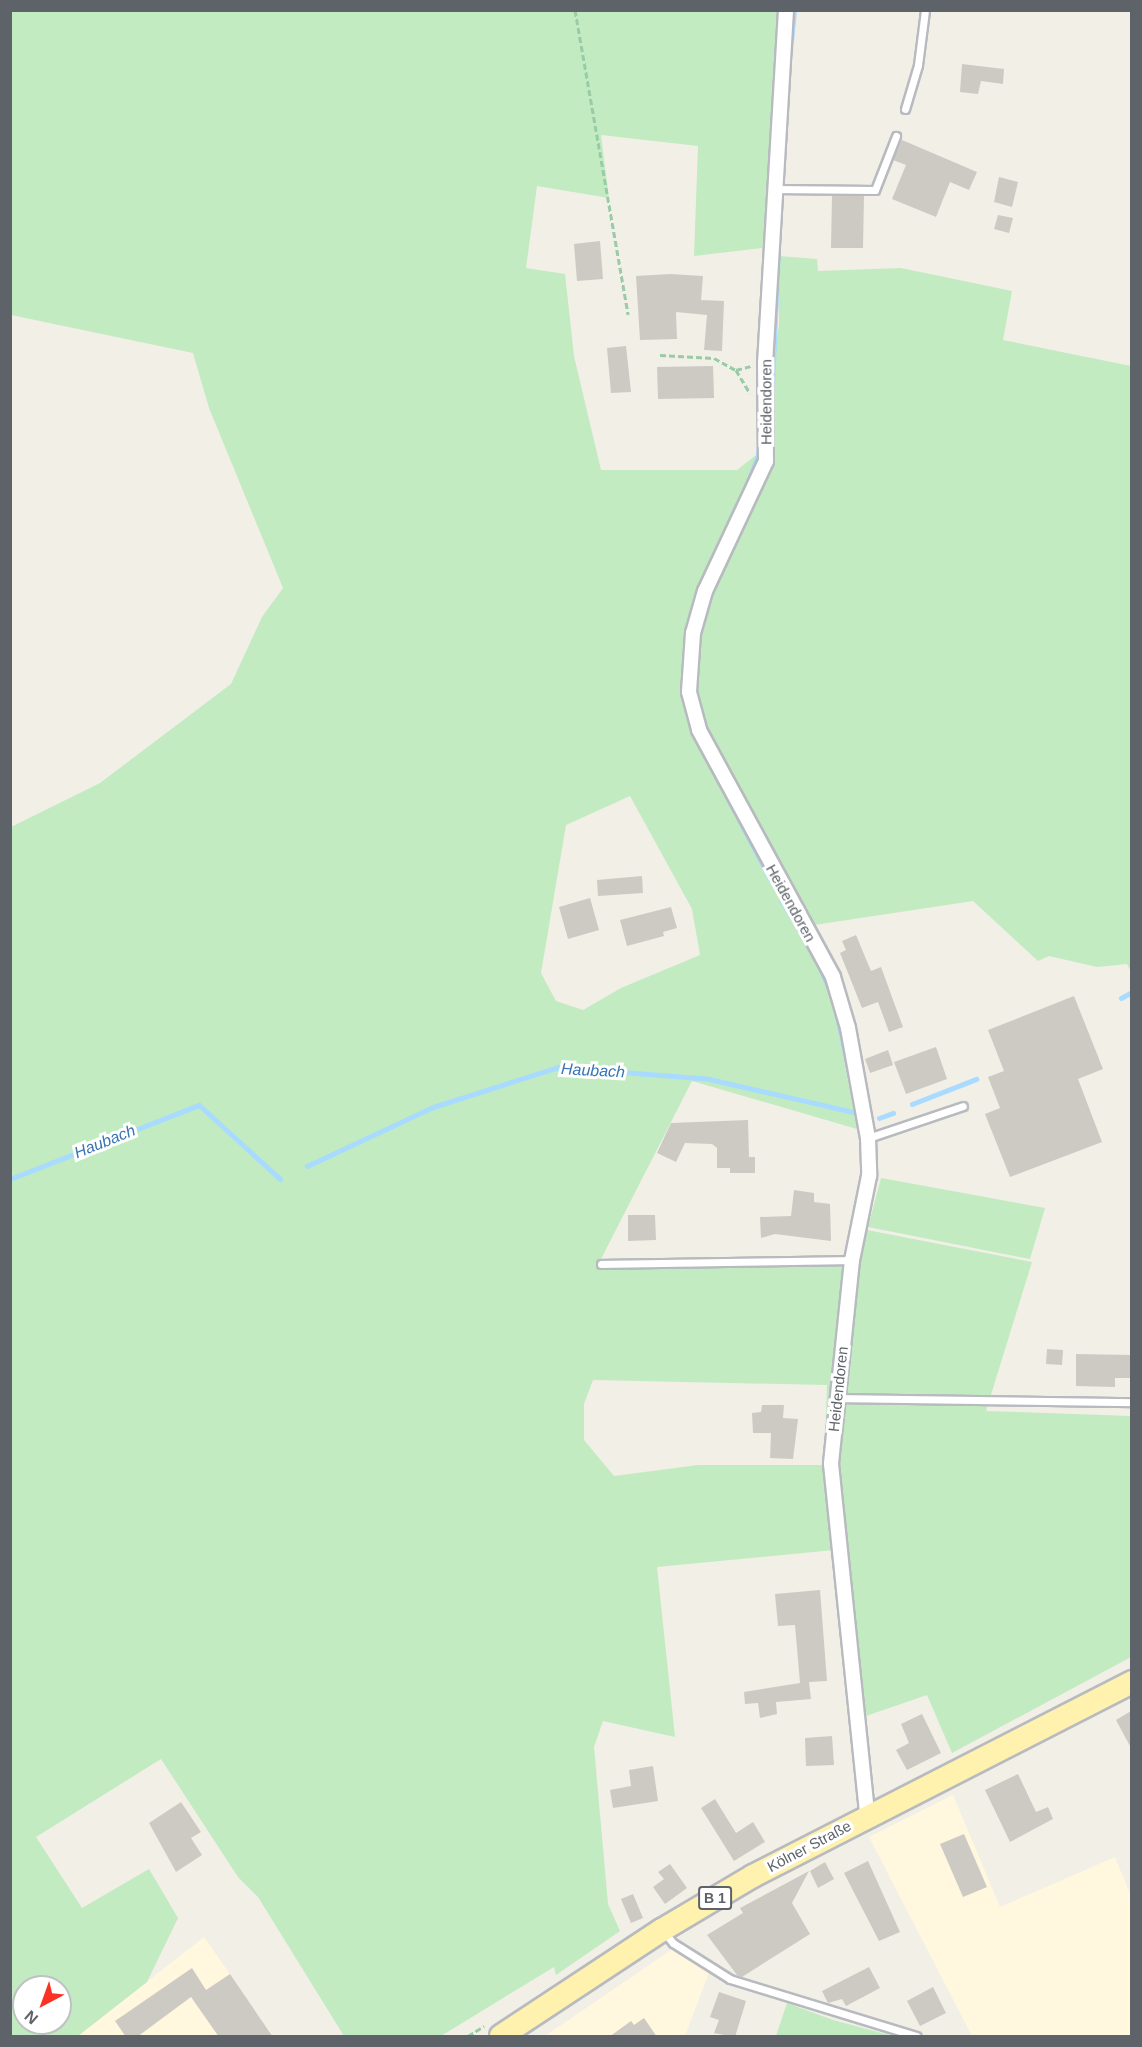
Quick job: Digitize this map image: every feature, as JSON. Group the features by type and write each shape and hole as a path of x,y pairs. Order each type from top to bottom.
{"main road":[{"name":"Kölner Straße","path":"501,2037 662,1930 867,1815 1131,1682"}],"street":[{"name":"Heidendoren","path":"786,10 773,189 765,363 766,461 705,591 693,633 689,692 699,730 833,977 848,1028 868,1138 869,1176 852,1260 831,1464 867,1815"}],"lane":[{"path":"905,109 918,65 925,10"},
{"path":"773,189 875,190 896,136"},
{"path":"868,1138 963,1106"},
{"path":"601,1264 852,1260"},
{"path":"836,1398 1131,1402"},
{"path":"662,1930 673,1943 730,1979 916,2037"}],"path":[{"path":"575,10 628,314"},
{"path":"660,355 714,358 736,370"}],"shaded area":[{"path":"953,1795 1000,1907 1115,1857 1131,1896 1131,2036 972,2036 869,1837"},
{"path":"204,1937 273,2036 78,2036"},
{"path":"677,1946 710,1970 685,2036 545,2036"}],"green space":[{"path":"792,10 778,246 694,256 698,146 601,135 609,198 537,186 526,268 565,274 574,356 601,470 737,470 756,455 779,325 779,256 817,259 818,271 901,268 1012,291 1003,340 1131,366 1131,972 1127,964 1097,967 1049,956 1038,961 973,901 814,925 801,935 830,986 857,1129 692,1081 600,1261 851,1260 867,1230 1032,1262 986,1411 1131,1416 1131,1657 952,1753 927,1695 863,1717 855,1625 842,1625 834,1550 657,1567 675,1737 603,1721 594,1747 608,1904 620,1931 556,1975 554,1967 441,2036 344,2036 258,1897 238,1877 161,1759 36,1837 82,1908 149,1869 178,1918 147,1982 78,2036 11,2036 11,827 100,783 231,684 262,617 283,588 209,408 193,353 11,315 11,11","holes":["630,796 692,909 700,955 621,988 583,1010 556,1001 541,973 566,825","593,1380 827,1385 824,1465 698,1465 614,1476 584,1440 584,1404"]},
{"path":"881,1178 1045,1208 1030,1259 868,1227"},
{"path":"787,2003 833,2020 893,2036 776,2036"}],"building":[{"path":"962,64 1004,69 1003,84 981,81 978,94 960,92"},
{"path":"902,140 977,172 969,190 950,182 936,217 892,199 906,165 893,160"},
{"path":"999,177 1018,182 1012,207 994,202"},
{"path":"832,196 864,196 863,248 831,248"},
{"path":"998,215 1013,218 1009,233 994,229"},
{"path":"600,241 603,279 577,281 574,244"},
{"path":"670,274 703,276 701,300 724,301 722,351 704,350 707,315 676,312 677,339 640,340 636,276"},
{"path":"626,346 631,392 611,393 607,348"},
{"path":"713,366 714,398 658,399 657,367"},
{"path":"642,876 643,893 598,896 597,880"},
{"path":"590,898 599,930 568,939 559,907"},
{"path":"671,907 677,928 663,932 664,936 627,946 620,920"},
{"path":"856,935 871,971 881,967 903,1027 889,1032 878,1002 862,1008 840,953 846,950 842,941"},
{"path":"1074,996 1103,1069 1078,1079 1102,1142 1010,1177 985,1114 1000,1108 988,1077 1004,1071 988,1030"},
{"path":"936,1047 947,1079 906,1094 894,1062"},
{"path":"888,1050 893,1065 870,1073 865,1059"},
{"path":"748,1120 749,1157 755,1157 755,1173 730,1173 730,1168 717,1168 717,1148 712,1144 685,1143 676,1162 657,1153 671,1123"},
{"path":"794,1190 814,1193 814,1202 830,1204 831,1241 775,1234 761,1238 760,1217 791,1216"},
{"path":"628,1215 655,1215 656,1240 628,1241"},
{"path":"1047,1349 1063,1350 1062,1365 1046,1364"},
{"path":"1076,1354 1131,1355 1131,1378 1115,1378 1115,1387 1076,1386"},
{"path":"762,1405 784,1405 783,1418 798,1419 793,1459 770,1458 771,1433 753,1433 752,1413 761,1412"},
{"path":"820,1590 827,1681 809,1682 811,1699 776,1702 777,1714 760,1718 758,1703 745,1704 744,1692 800,1683 795,1625 778,1626 775,1594"},
{"path":"1131,1711 1131,1748 1116,1720"},
{"path":"922,1714 941,1753 907,1770 896,1750 909,1743 901,1724"},
{"path":"832,1736 834,1765 806,1766 805,1738"},
{"path":"653,1766 658,1801 613,1808 610,1790 631,1786 629,1770"},
{"path":"1018,1774 1036,1812 1048,1807 1053,1819 1010,1842 985,1790"},
{"path":"715,1799 736,1833 753,1822 765,1842 734,1861 701,1808"},
{"path":"181,1802 201,1832 191,1838 202,1855 176,1872 149,1823"},
{"path":"964,1834 987,1887 963,1897 940,1844"},
{"path":"868,1861 900,1932 879,1941 844,1873"},
{"path":"825,1862 834,1879 818,1888 810,1871"},
{"path":"670,1864 687,1888 665,1904 653,1887 664,1879 658,1872"},
{"path":"809,1871 792,1903 810,1934 742,1977 737,1975 707,1935 743,1913 740,1908"},
{"path":"633,1894 643,1918 631,1923 621,1899"},
{"path":"869,1967 880,1988 846,2006 842,1999 828,2003 822,1991"},
{"path":"192,1968 206,1990 230,1974 273,2037 219,2037 191,1997 137,2037 126,2037 115,2021"},
{"path":"933,1987 946,2013 920,2026 907,2001"},
{"path":"719,1992 746,2001 735,2037 714,2033 719,2020 710,2017"},
{"path":"644,2018 657,2037 609,2037 631,2021 634,2025"}],"waterway":[{"path":"790,51 794,10"},
{"path":"772,387 778,249"},
{"path":"742,497 758,455 760,425"},
{"path":"683,686 687,628 699,590"},
{"path":"709,762 770,879"},
{"path":"781,900 804,937"},
{"path":"817,961 831,994"},
{"name":"Haubach","path":"1121,998 1132,992"},
{"path":"836,1011 849,1073"},
{"name":"Haubach","path":"307,1166 433,1107 558,1067 709,1079 858,1113"},
{"name":"Haubach","path":"912,1104 976,1079"},
{"name":"Haubach","path":"10,1179 199,1105 280,1179"},
{"name":"Haubach","path":"879,1118 893,1113"}]}
